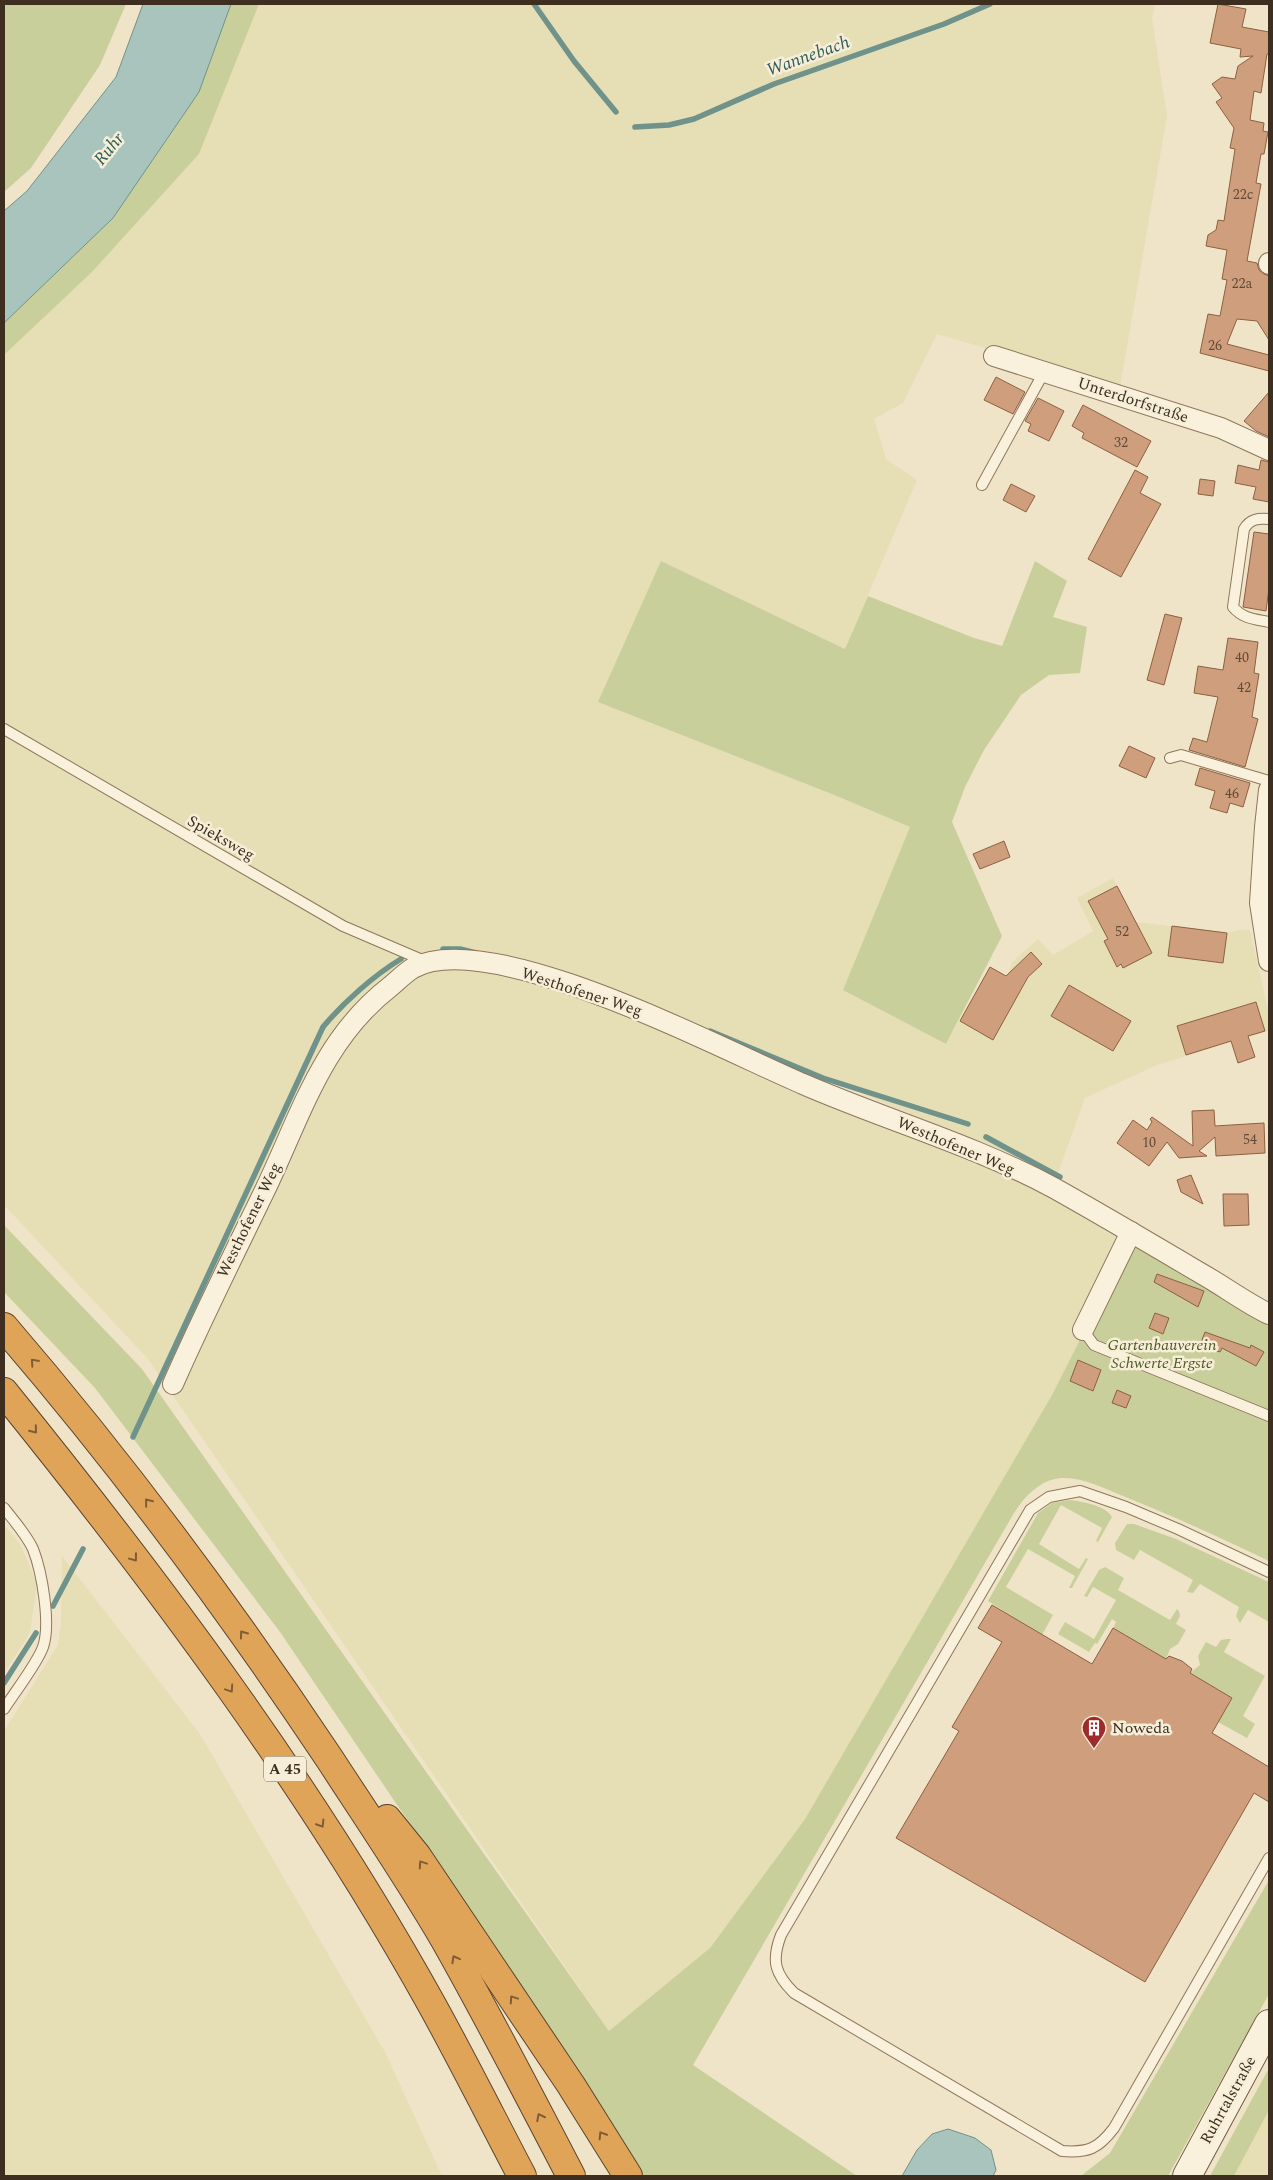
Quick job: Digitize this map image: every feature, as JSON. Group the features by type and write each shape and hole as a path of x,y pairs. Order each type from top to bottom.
{"highway":[{"name":"A 45","path":"4,1327 155,1512 282,1688 386,1845 444,1939 514,2066 570,2176"},
{"name":"A 45","path":"4,1392 66,1468 198,1642 311,1807 431,2004 522,2176"},
{"path":"282,1688 417,1856 571,2085 628,2176"}],"main road":[{"name":"Ruhrtalstraße","path":"1187,2176 1269,2024"}],"street":[{"name":"Unterdorfstraße","path":"994,356 1221,428 1269,450"},
{"path":"1269,790 1266,866 1260,902 1269,961"},
{"name":"Westhofener Weg","path":"173,1384 213,1294 266,1187 315,1079 343,1032 376,997 413,968 429,962 447,960 487,962 562,981 648,1014 803,1085 964,1147 1050,1186 1269,1314"},
{"path":"1082,1330 1130,1232"}],"lane":[{"path":"982,485 1044,372"},
{"path":"1269,519 1258,518 1248,523 1244,529 1233,607 1239,614 1246,617 1269,622"},
{"name":"Spieksweg","path":"4,728 343,926 429,962"},
{"path":"1170,758 1181,755 1269,781"},
{"path":"1082,1330 1094,1345 1269,1416"},
{"path":"1269,1572 1178,1529 1126,1507 1080,1491 1049,1497 1030,1510 781,1935 776,1947 775,1964 782,1981 794,1994 1062,2151 1079,2152 1093,2149 1103,2142 1114,2128 1269,1858"},
{"path":"4,1508 22,1531 32,1549 41,1580 47,1630 43,1649 4,1709"}],"shaded area":[{"path":"259,4 1155,4 1152,18 1167,116 1120,387 937,334 903,403 874,419 886,459 917,480 845,649 661,561 832,794 910,827 843,990 946,1044 990,967 1007,977 1012,962 1038,939 1053,955 1093,931 1077,898 1113,878 1136,922 1227,933 1238,930 1250,930 1269,1014 1269,1031 1157,1065 1085,1098 1056,1179 809,1070 804,1084 964,1147 1131,1232 1126,1249 1052,1395 805,1819 710,1948 609,2031 148,1359 4,1205 4,355 92,272 199,154"},
{"path":"4,1525 20,1544 37,1583 30,1633 4,1673"},
{"path":"62,1556 200,1734 385,2052 442,2176 4,2176 4,1731 58,1645 61,1622"},
{"path":"1269,2110 1269,2176 1234,2176"}],"green space":[{"path":"4,4 126,4 100,65 31,168 4,192"},
{"path":"231,4 259,4 199,154 92,272 4,355 4,323 113,218 199,92"},
{"path":"661,561 845,649 868,596 974,638 1002,646 1035,561 1067,581 1053,617 1087,627 1080,673 1049,675 1021,695 984,750 965,787 952,822 1002,936 946,1044 843,990 910,827 832,794 598,702"},
{"name":"Gartenbauverein Schwerte Ergste","path":"4,1225 142,1369 609,2031 710,1948 805,1819 1052,1395 1126,1249 1135,1245 1269,1326 1269,1561 1179,1519 1085,1481 1069,1478 1053,1479 1040,1485 1028,1495 1014,1513 693,2065 857,2176 639,2176 563,2050 280,1632 95,1388 4,1292"},
{"path":"1069,1500 1099,1507 1112,1517 1098,1542 1096,1541 1102,1528 1061,1505 1039,1544 1079,1569 1086,1558 1088,1559 1072,1588 1069,1588 1075,1576 1028,1549 1006,1587 1053,1615 1042,1635 988,1601 1038,1513 1052,1503"},
{"path":"1127,1524 1134,1524 1176,1539 1269,1582 1269,1622 1248,1610 1240,1623 1236,1616 1239,1607 1200,1584 1193,1593 1187,1592 1193,1580 1140,1550 1134,1560 1116,1550 1115,1543"},
{"path":"1105,1567 1124,1578 1118,1590 1170,1620 1177,1609 1179,1611 1180,1616 1176,1624 1186,1630 1178,1644 1170,1649 1166,1659 1113,1628 1116,1622 1112,1619 1097,1644 1095,1643 1089,1652 1058,1634 1065,1622 1094,1639 1116,1600 1093,1587 1087,1597 1084,1596 1099,1570"},
{"path":"1231,1639 1224,1652 1265,1676 1243,1716 1255,1724 1247,1738 1218,1722 1232,1698 1190,1673 1200,1665 1198,1656 1206,1642 1216,1647 1221,1640"},
{"path":"1269,1880 1269,1994 1168,2176 1081,2176 1110,2153"},
{"path":"1269,2068 1269,2110 1234,2176 1210,2176"}],"water":[{"name":"Ruhr","path":"143,4 231,4 199,92 113,218 4,323 4,211 27,191 116,77"},
{"path":"948,2129 975,2138 991,2150 996,2170 993,2176 902,2176 917,2150 932,2134"}],"building":[{"path":"1218,4 1246,9 1242,27 1269,32 1269,54 1267,54 1261,93 1254,91 1250,120 1264,123 1263,131 1268,132 1264,154 1261,154 1256,183 1261,184 1247,261 1257,263 1259,270 1269,276 1269,340 1257,321 1237,319 1227,344 1269,355 1269,371 1200,353 1208,314 1220,316 1227,280 1222,279 1227,250 1206,246 1208,235 1216,230 1218,220 1224,221 1235,149 1230,148 1234,128 1216,102 1222,98 1212,84 1222,77 1235,79 1238,66 1253,56 1240,57 1241,49 1210,43"},
{"path":"996,377 1025,392 1013,414 984,400"},
{"path":"1269,392 1269,437 1256,431 1244,421"},
{"path":"1038,398 1064,411 1049,441 1028,431 1031,424 1025,421"},
{"path":"1083,405 1151,441 1137,467 1082,438 1084,433 1072,426"},
{"path":"1261,460 1269,462 1269,502 1253,499 1256,487 1235,483 1238,465 1259,470"},
{"path":"1135,470 1148,477 1140,493 1161,504 1121,577 1088,559"},
{"path":"1200,479 1215,481 1213,496 1198,494"},
{"path":"1011,484 1035,496 1026,512 1003,500"},
{"path":"1254,532 1269,534 1269,588 1266,611 1243,607"},
{"path":"1165,614 1182,618 1164,685 1147,680"},
{"path":"1228,638 1258,642 1254,673 1259,674 1252,717 1258,719 1245,767 1189,750 1193,738 1207,742 1218,697 1194,693 1198,666 1223,670"},
{"path":"1129,746 1155,758 1146,778 1119,766"},
{"path":"1200,768 1250,783 1243,807 1230,803 1227,813 1210,808 1215,791 1195,785"},
{"path":"1004,841 1010,857 980,869 973,854"},
{"path":"1117,886 1152,953 1123,968 1121,964 1117,967 1104,941 1108,939 1088,901"},
{"path":"1172,926 1227,933 1223,963 1168,956"},
{"path":"1031,952 1042,964 1028,977 993,1040 960,1021 990,967 1006,976"},
{"path":"1069,985 1131,1021 1113,1051 1051,1016"},
{"path":"1256,1002 1265,1031 1248,1036 1255,1057 1238,1063 1231,1041 1186,1055 1177,1026"},
{"path":"1214,1110 1215,1126 1264,1123 1265,1153 1216,1156 1215,1137 1199,1151 1207,1156 1179,1158 1167,1142 1149,1166 1117,1143 1133,1120 1147,1130 1152,1122 1150,1119 1152,1117 1193,1146 1192,1111"},
{"path":"1191,1175 1203,1204 1181,1192 1177,1180"},
{"path":"1223,1194 1248,1194 1249,1225 1224,1226"},
{"path":"1157,1274 1204,1291 1198,1307 1154,1282"},
{"path":"1155,1313 1169,1318 1163,1334 1149,1328"},
{"path":"1205,1332 1250,1348 1251,1345 1264,1352 1256,1366 1222,1348 1220,1352 1200,1345"},
{"path":"1078,1360 1101,1370 1093,1391 1070,1381"},
{"path":"1117,1390 1131,1396 1126,1408 1112,1403"},
{"name":"Noweda","path":"992,1605 1092,1664 1113,1628 1166,1659 1169,1656 1182,1661 1192,1669 1190,1673 1232,1698 1212,1733 1269,1767 1269,1802 1254,1793 1145,1982 896,1838 959,1731 952,1727 1002,1642 978,1628"}],"waterway":[{"name":"Wannebach","path":"534,4 574,61 616,112"},
{"name":"Wannebach","path":"635,127 669,125 694,119 774,84 944,24 990,4"},
{"path":"443,949 460,949 476,953"},
{"path":"133,1437 323,1027 359,990 401,959"},
{"path":"710,1031 823,1078 968,1124"},
{"path":"986,1137 1060,1177"},
{"path":"53,1606 83,1549"},
{"path":"4,1683 36,1633"}],"place":[{"name":"Noweda","path":"1094,1749"}]}
